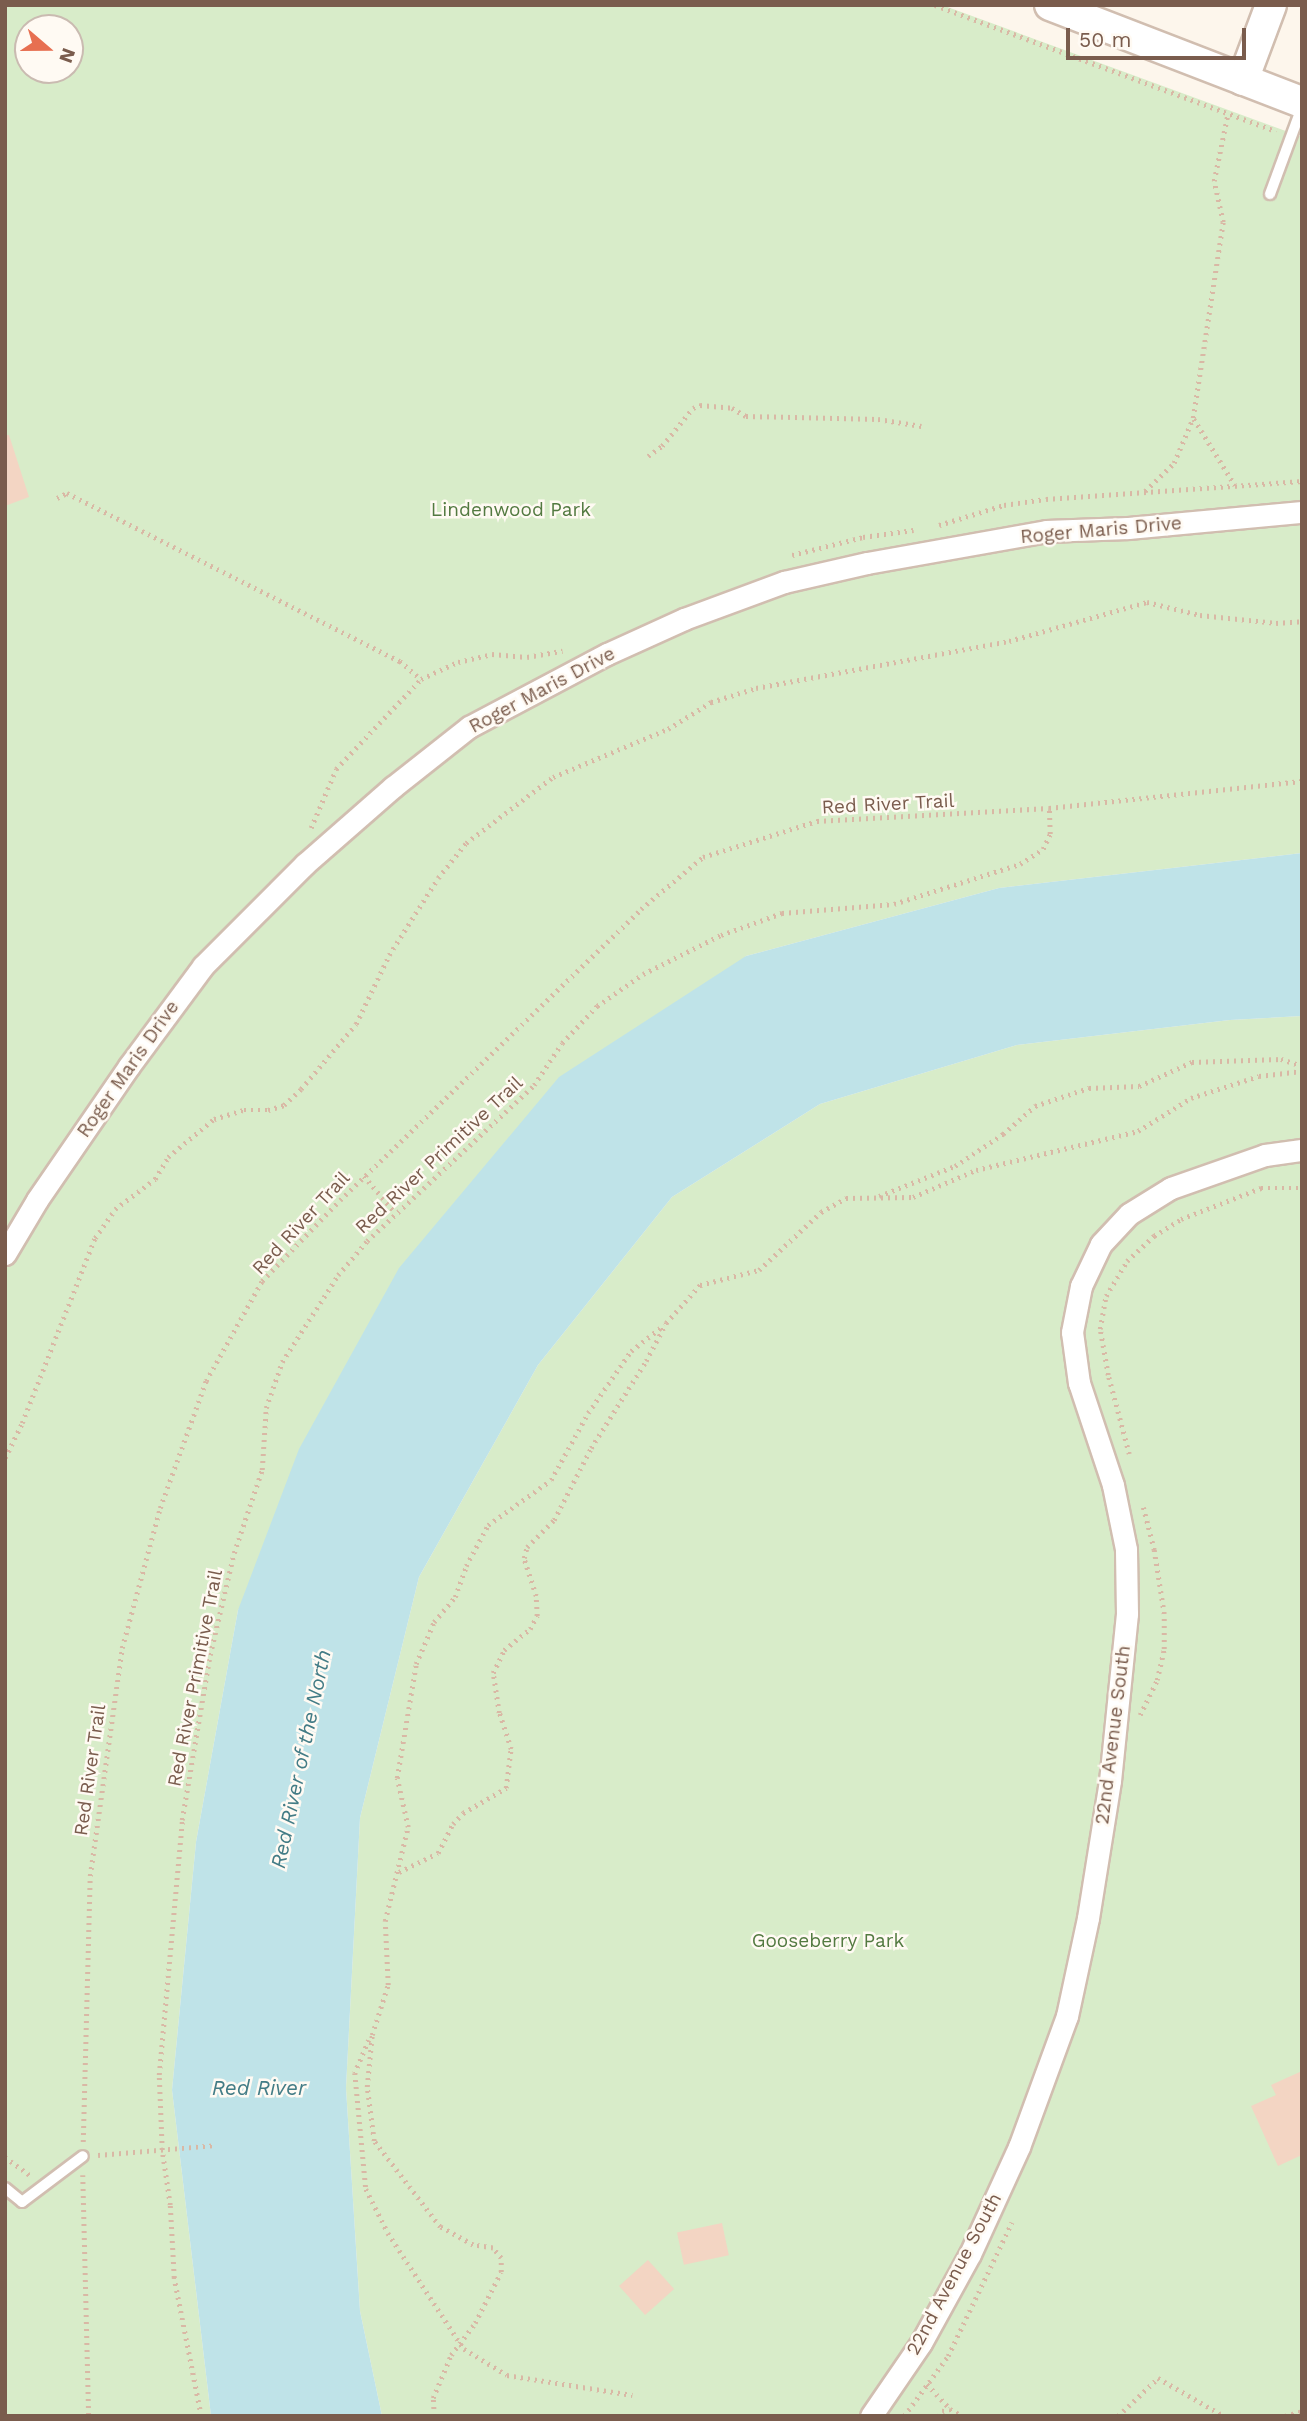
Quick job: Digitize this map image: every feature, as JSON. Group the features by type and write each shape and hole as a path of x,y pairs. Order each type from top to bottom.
{"street":[{"path":"1050,5 1302,104"},
{"path":"1243,80 1271,5"},
{"name":"Roger Maris Drive","path":"5,1254 37,1200 122,1076 203,965 305,864 393,787 469,727 607,654 684,619 784,582 1046,531 1140,527 1302,512"},
{"name":"22nd Avenue South","path":"870,2416 921,2343 970,2254 1019,2147 1067,2017 1088,1918 1110,1781 1128,1614 1126,1549 1113,1485 1079,1383 1072,1332 1081,1286 1101,1244 1129,1214 1161,1194 1265,1155 1302,1150"}],"lane":[{"path":"1270,194 1302,104"},
{"path":"5,2188 22,2202 82,2156"}],"path":[{"path":"935,5 1290,137"},
{"path":"1145,492 1174,463 1193,418 1223,222 1214,181 1228,113"},
{"path":"648,456 662,446 693,408 700,405 732,408 746,416 878,419 921,426"},
{"path":"1193,418 1235,485"},
{"path":"936,526 1004,505 1302,481"},
{"path":"57,498 67,494 400,661 421,679"},
{"path":"788,556 863,537 923,528"},
{"path":"5,1458 22,1423 95,1238 115,1209 155,1179 168,1157 214,1119 244,1110 268,1111 284,1105 301,1089 356,1024 388,955 438,878 466,843 553,778 668,729 711,702 756,688 996,644 1136,604 1147,602 1200,615 1276,623 1302,621"},
{"path":"309,831 336,768 421,679 458,662 492,654 527,657 562,651 574,645"},
{"name":"Red River Trail","path":"89,2416 82,2156 90,1876 122,1648 160,1508 206,1381 262,1281 365,1176 641,909 703,857 817,821 1049,808 1302,781"},
{"name":"Red River Primitive Trail","path":"201,2416 174,2278 170,2205 162,2150 159,2075 182,1820 210,1656 234,1553 262,1470 270,1390 282,1362 338,1275 395,1212 473,1145 534,1085 576,1026 597,1006 643,974 721,935 782,913 894,904 1020,864 1042,849 1050,834 1049,808"},
{"path":"875,1198 955,1166 1003,1134 1035,1106 1089,1088 1139,1086 1192,1062 1281,1059 1302,1066"},
{"path":"632,2395 507,2375 464,2349 388,2233 366,2189 355,2073 372,2035 388,1986 385,1921 408,1827 397,1777 416,1664 434,1622 455,1597 466,1566 488,1525 551,1479 589,1413 631,1351 666,1323 700,1285 759,1270 821,1212 846,1198 913,1197 976,1170 1138,1132 1191,1098 1259,1076 1302,1071"},
{"path":"365,1176 395,1212"},
{"path":"399,1872 438,1853 453,1824 464,1813 506,1788 511,1749 499,1713 493,1673 504,1650 530,1629 537,1616 536,1596 524,1558 527,1547 554,1520 591,1448 646,1361 666,1323"},
{"path":"372,2035 367,2087 374,2141 440,2227 473,2245 493,2248 501,2258 501,2272 491,2298 451,2355 433,2398 434,2416"},
{"path":"82,2156 216,2145"},
{"path":"5,2157 44,2185"},
{"path":"1118,2416 1157,2378 1224,2416"},
{"path":"927,2384 950,2409 962,2416"},
{"path":"939,2416 942,2411 950,2409"},
{"path":"1285,2416 1302,2411"}],"green space":[{"name":"Lindenwood Park","path":"5,5 942,5 1302,137 1302,853 999,888 746,956 238,1610 196,1842 172,2090 211,2416 5,2416"},
{"name":"Gooseberry Park","path":"1302,1016 1302,2416 382,2416 360,2311 346,2088 360,1818 419,1577 538,1365 672,1197 820,1104 1017,1045 1230,1020"}],"water":[{"name":"Red River","path":"1302,853 1302,1016 1230,1020 1017,1045 820,1104 672,1197 538,1365 419,1577 360,1818 346,2088 360,2311 382,2416 211,2416 172,2090 196,1842 238,1610 299,1449 399,1268 559,1077 746,956 999,888"}],"building":[{"path":"5,435 9,435 29,497 5,506"},
{"path":"1302,2071 1302,2155 1278,2166 1251,2106 1276,2095 1271,2085"},
{"path":"722,2223 729,2255 684,2265 677,2233"},
{"path":"648,2260 674,2289 645,2315 619,2286"}],"water label":[{"name":"Red River of the North","path":"301,1759"}]}
